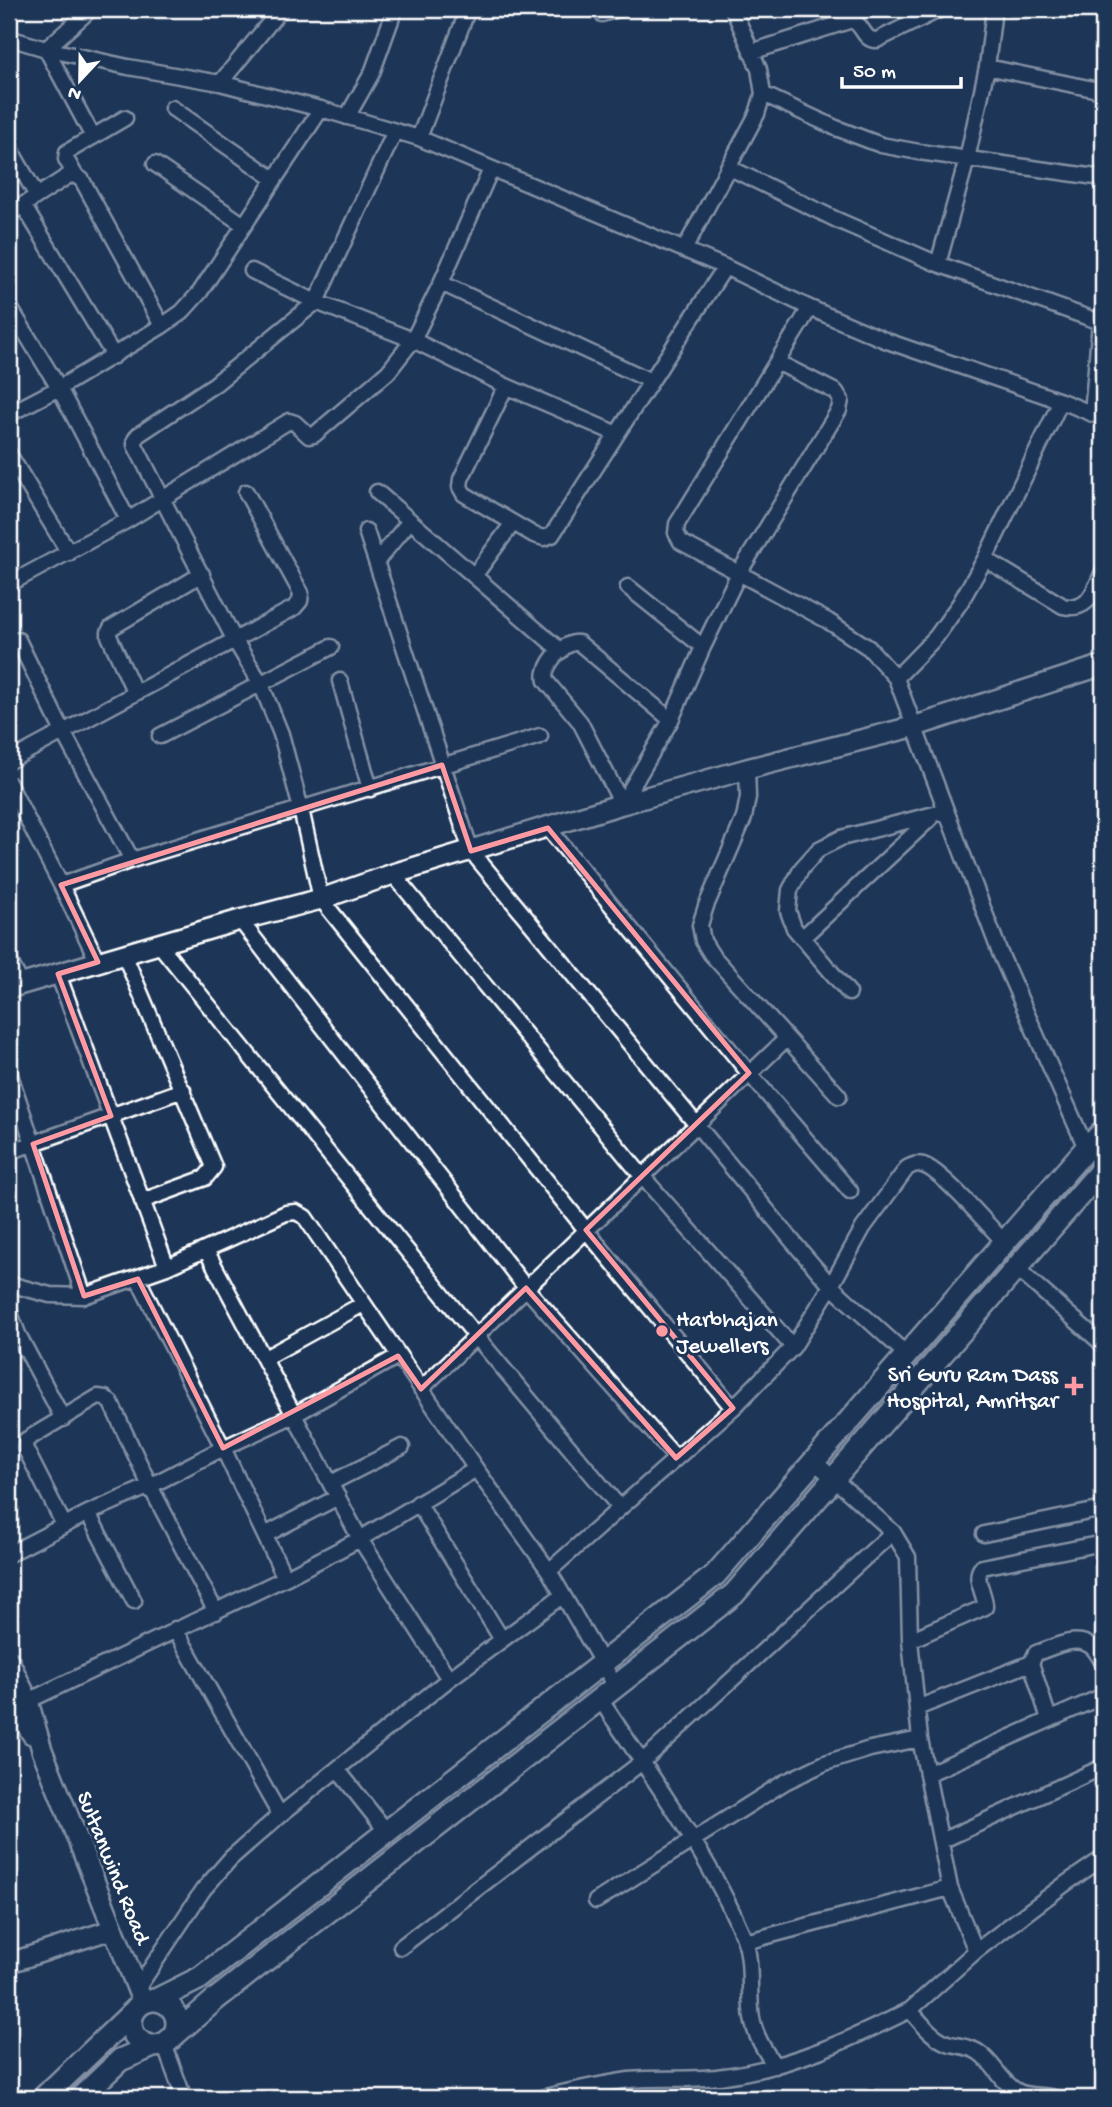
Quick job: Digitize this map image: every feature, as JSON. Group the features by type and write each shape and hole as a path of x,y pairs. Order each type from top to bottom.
{"main road":[{"path":"15,986 321,898 622,804 916,726 1103,665"},
{"path":"43,2098 142,2001 200,1978 716,1575 1086,1148 1103,1132"},
{"path":"80,2098 120,2060 163,2043 734,1594 1103,1168"},
{"path":"958,1295 979,1312"},
{"name":"Sultanwind Road","path":"9,1661 18,1699 42,1750 142,2001"},
{"path":"142,2001 166,2004 173,2010 176,2028 163,2043 144,2044 136,2038 131,2029 142,2001"}],"street":[{"path":"46,49 91,9"},
{"path":"220,83 281,9"},
{"path":"347,117 372,73 395,9"},
{"path":"419,138 468,9"},
{"path":"602,14 618,9"},
{"path":"684,250 757,114 764,94 759,69 733,9"},
{"path":"751,52 852,20 860,25 867,38 871,41 877,40 942,9"},
{"path":"938,264 967,159 987,67 994,9"},
{"path":"9,38 128,67 220,83 419,138 725,267 887,341 1098,416 1102,319 938,264 837,220 728,167"},
{"path":"46,49 93,137"},
{"path":"987,67 1103,91"},
{"path":"764,94 836,128 881,145 1103,178"},
{"path":"173,108 274,179"},
{"path":"9,414 114,356 182,312 200,292 321,109"},
{"path":"125,118 66,155 162,326"},
{"path":"395,131 316,303 215,384 138,435 135,445 234,639 261,684 281,734 302,809 321,898 586,1230 733,1408"},
{"path":"9,147 37,196"},
{"path":"155,163 244,225"},
{"path":"9,584 163,500 289,421 309,436 314,435 388,372 413,340 491,169"},
{"path":"9,214 68,176 75,175"},
{"path":"23,205 114,356"},
{"path":"506,386 461,479 460,487 464,494 544,538 552,535 725,267"},
{"path":"252,271 316,303 413,340 506,386 617,434"},
{"path":"441,282 651,382"},
{"path":"9,306 58,388 128,520"},
{"path":"810,308 677,524 676,533 681,542 828,621 869,648 896,678 916,726 940,813 1086,1148"},
{"path":"622,804 671,720 739,573 838,410 841,400 836,392 777,362"},
{"path":"896,678 936,637 960,603 985,559 1061,401"},
{"path":"9,454 69,553"},
{"path":"9,761 294,608 300,601 301,593 246,492"},
{"path":"377,492 561,651"},
{"path":"376,562 410,521"},
{"path":"474,576 513,523"},
{"path":"366,531 471,851 831,1286 906,1355"},
{"path":"985,559 1063,606 1073,608 1082,606 1088,600 1103,572"},
{"path":"135,693 109,636 111,628 202,574"},
{"path":"628,587 703,647"},
{"path":"18,640 63,732 132,860"},
{"path":"622,804 580,722 546,681 544,675 547,668 569,643 575,641 671,720"},
{"path":"160,736 331,647"},
{"path":"340,681 370,789"},
{"path":"61,885 132,860 540,736"},
{"path":"747,769 748,797 744,818 706,906 700,925 703,942 839,1096"},
{"path":"9,784 98,962"},
{"path":"802,937 940,813"},
{"path":"849,993 794,928 788,911 790,890 802,868 819,849 841,838 940,813"},
{"path":"548,828 850,1192"},
{"path":"393,874 642,1176 793,1347"},
{"path":"240,920 526,1287 676,1458"},
{"path":"159,944 476,1336 620,1508"},
{"path":"124,954 214,1167 205,1178 142,1201"},
{"path":"9,960 15,986"},
{"path":"58,974 167,1267"},
{"path":"421,1389 787,1038"},
{"path":"9,1072 84,1296"},
{"path":"9,1152 183,1090"},
{"path":"549,1571 733,1408 793,1347 863,1228 907,1168 916,1164 926,1166 939,1175 1004,1242"},
{"path":"9,1284 50,1295 84,1296 138,1279 286,1213 296,1212 305,1216 398,1356 549,1571 602,1664 608,1693 642,1762 692,1840 745,1942 752,2020 759,2041 775,2066"},
{"path":"206,1250 360,1539 449,1679"},
{"path":"1016,1269 1103,1346"},
{"path":"138,1279 285,1578"},
{"path":"265,1358 363,1304"},
{"path":"9,1310 18,1334 63,1419"},
{"path":"9,1554 88,1513 150,1486 294,1415 398,1356"},
{"path":"64,1525 24,1448 26,1440 97,1397 105,1398 111,1403 150,1486 216,1612"},
{"path":"331,1483 402,1447"},
{"path":"814,1461 893,1532 908,1557 910,1640 920,1740 950,1888 976,1951"},
{"path":"18,1699 216,1612 285,1578 360,1539 476,1469"},
{"path":"265,1535 338,1496"},
{"path":"418,1503 501,1639"},
{"path":"984,1534 1103,1509"},
{"path":"88,1513 134,1601"},
{"path":"401,1947 642,1762 893,1532"},
{"path":"910,1640 985,1608 977,1576 982,1567 1103,1543"},
{"path":"142,2001 166,1943 211,1880 231,1858 280,1815 449,1679 563,1595"},
{"path":"175,1629 280,1815"},
{"path":"916,1708 1031,1663 1036,1653 1071,1642 1083,1642 1092,1648 1103,1663"},
{"path":"1031,1663 1049,1719"},
{"path":"928,1774 1103,1696"},
{"path":"596,1901 785,1782 825,1763 870,1749 920,1740"},
{"path":"941,1841 1103,1767"},
{"path":"337,1769 387,1832"},
{"path":"541,2098 631,2080 724,2077 775,2066 862,2034 909,2010 976,1951 1103,1858"},
{"path":"745,1942 950,1888"},
{"path":"9,1963 113,1929"},
{"path":"909,2010 933,2034 946,2042 981,2054 1004,2082 1018,2092 1032,2097 1054,2098"},
{"path":"163,2043 180,2097"}],"highlighted area":[{"path":"442,765 471,851 548,828 749,1073 586,1230 733,1408 676,1458 526,1288 421,1389 398,1356 223,1448 138,1279 84,1296 33,1144 111,1116 58,974 98,962 61,885"}],"place":[{"name":"Harbhajan Jewellers","path":"662,1331"},
{"name":"Sri Guru Ram Dass Hospital, Amritsar","path":"1074,1386"}]}
